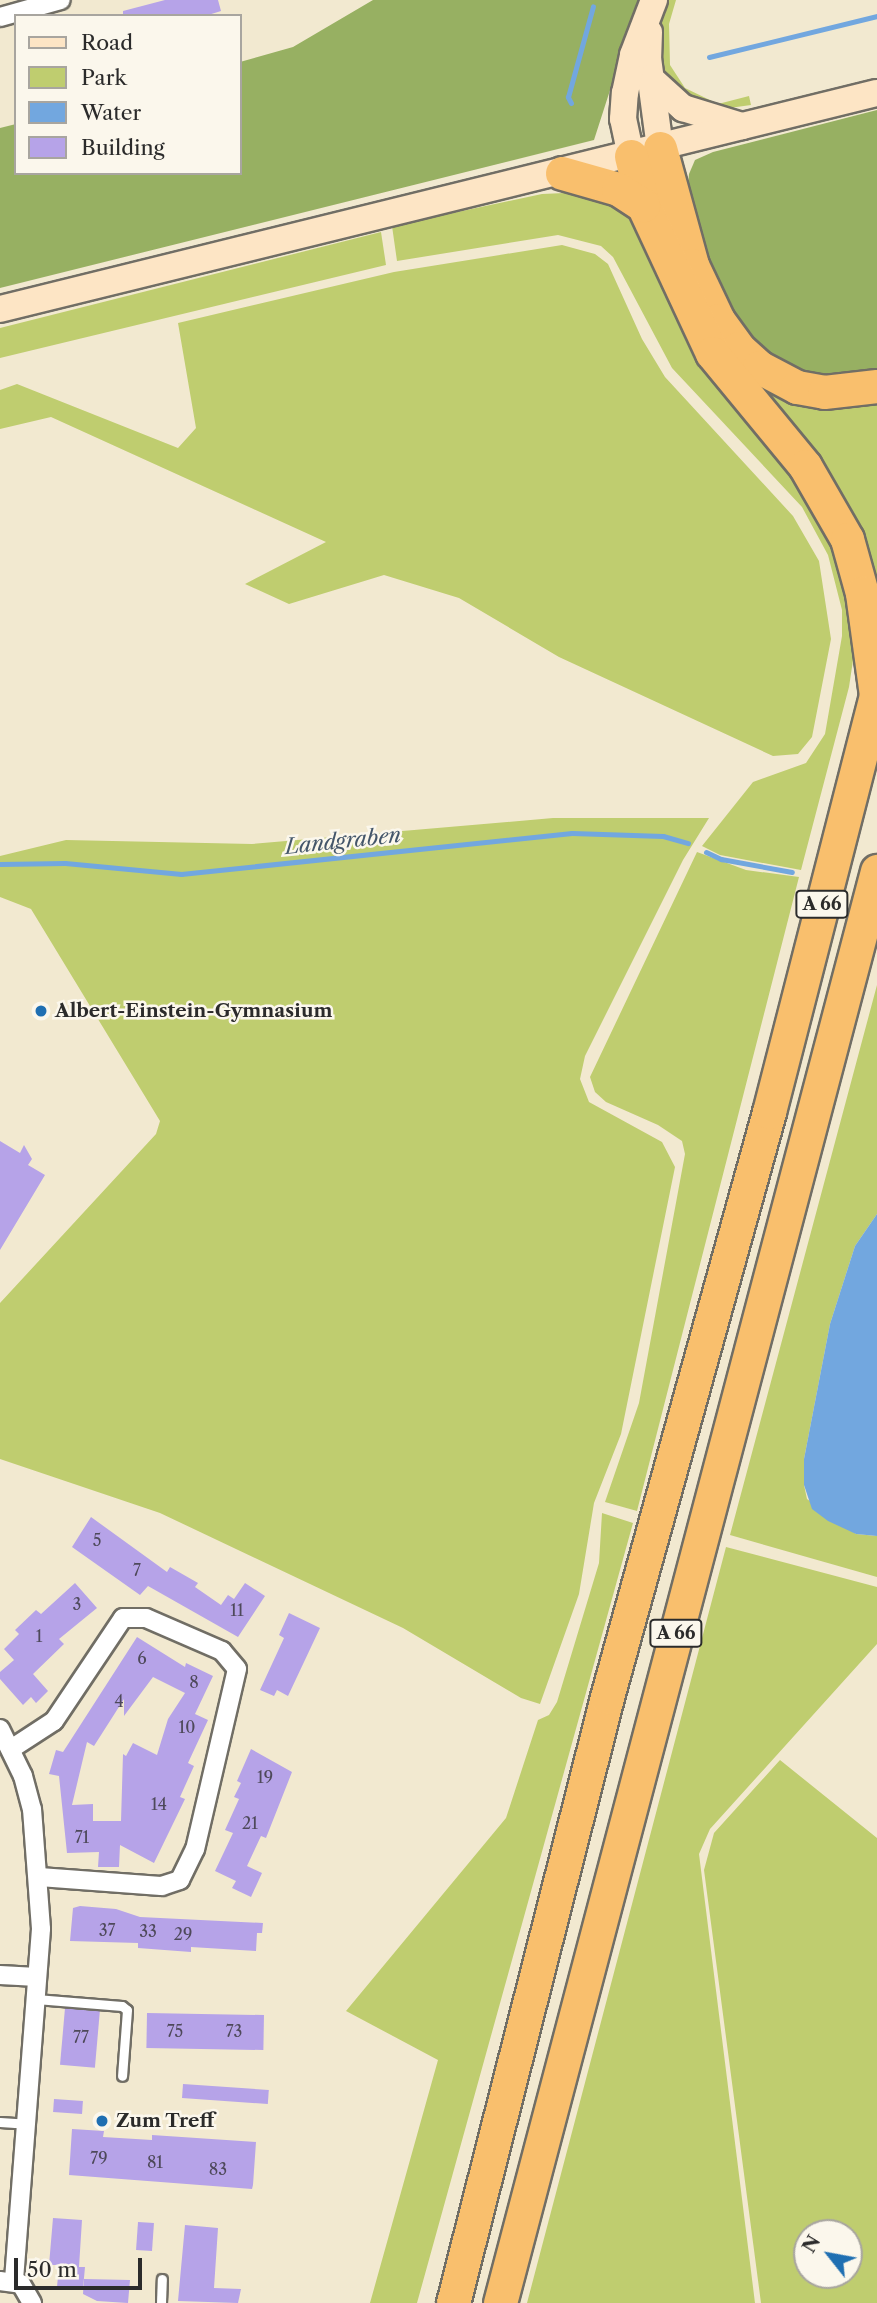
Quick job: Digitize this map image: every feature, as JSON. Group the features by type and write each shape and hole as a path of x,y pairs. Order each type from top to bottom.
{"highway":[{"path":"645,152 643,205 712,353 805,466 834,512 857,569 876,693"},
{"path":"645,152 718,320 738,348 759,367 797,387 824,392 877,386"},
{"path":"562,173 618,189 643,205"},
{"name":"A 66","path":"453,2303 607,1697 769,1112 876,693"},
{"name":"A 66","path":"500,2303 877,871"}],"main road":[{"path":"645,152 652,6"},
{"path":"645,152 623,119 633,55 652,6"},
{"path":"650,78 683,108 747,127"},
{"path":"0,309 562,173 877,93"}],"street":[{"path":"0,17 61,0"},
{"path":"11,1749 54,1721 123,1618 146,1618 222,1651 237,1669 195,1849 180,1880 162,1886 38,1877"},
{"path":"0,1728 11,1749 32,1809 38,1877 36,1999 27,2124 7,2281 27,2290 32,2303"},
{"path":"0,1975 37,1976"}],"lane":[{"path":"36,1999 122,2006 127,2010 122,2076"},
{"path":"0,2122 27,2124"},
{"path":"161,2303 162,2279"}],"green space":[{"path":"373,0 639,0 594,140 0,288 0,128 14,124 14,175 242,175 242,61 293,47"},
{"path":"666,0 676,0 669,24 670,65 685,88 718,104 749,96 751,105 722,109 687,99 665,77 658,60 658,28"},
{"path":"877,110 877,375 821,379 758,354 716,295 686,208 689,174 695,160 713,152"},
{"path":"587,192 634,214 745,409 841,547 855,647 849,687 801,870 720,855 702,846 753,782 806,763 825,734 842,636 842,610 828,555 802,507 672,368 613,257 601,246 558,235 397,261 392,226 542,194"},
{"path":"381,232 386,265 0,358 0,328"},
{"path":"562,245 595,254 608,264 642,339 665,377 793,516 819,561 831,639 812,737 798,754 773,756 559,657 459,598 384,575 289,604 245,584 326,542 51,417 0,429 0,390 17,384 178,448 196,428 178,323 394,272"},
{"path":"720,340 877,396 877,598"},
{"path":"553,818 709,818 683,860 585,1056 580,1079 589,1102 662,1142 675,1167 621,1434 594,1503 579,1594 540,1704 521,1698 403,1628 160,1513 0,1459 0,1303 156,1134 160,1121 31,909 0,897 0,856 66,840 252,844"},
{"path":"697,852 746,870 799,877 637,1511 605,1502 639,1403 685,1154 682,1141 658,1125 606,1102 595,1092 590,1077"},
{"path":"877,985 877,1214 855,1246 830,1324 804,1459 804,1485 807,1499 856,1534 877,1536 877,1577 730,1535"},
{"path":"602,1513 633,1523 417,2303 370,2303 438,2060 346,2011 506,1818 538,1720 549,1715 557,1702 599,1563"},
{"path":"726,1547 877,1587 877,1644 710,1829 699,1854 755,2303 527,2303"},
{"path":"780,1760 877,1838 877,2303 761,2303 704,1870 714,1833"}],"water":[{"path":"877,1214 877,1536 856,1534 828,1521 812,1509 804,1485 804,1459 830,1324 855,1246"}],"building":[{"path":"165,0 218,0 221,11 211,14 123,14 123,11"},
{"path":"0,1141 20,1153 24,1145 32,1159 28,1165 45,1175 0,1250"},
{"path":"91,1517 167,1572 170,1567 198,1583 195,1587 221,1605 228,1595 234,1599 245,1583 265,1596 238,1637 148,1586 140,1595 72,1547"},
{"path":"75,1583 97,1608 59,1639 64,1644 33,1674 48,1691 36,1703 31,1697 23,1705 0,1679 0,1672 14,1660 4,1649 19,1634 15,1630 36,1610 41,1614"},
{"path":"289,1613 320,1628 288,1696 277,1690 274,1696 260,1690 284,1638 279,1635"},
{"path":"137,1637 185,1667 186,1663 213,1676 195,1714 208,1720 188,1763 194,1766 180,1797 185,1799 154,1863 120,1845 119,1867 98,1867 99,1852 67,1853 59,1776 49,1774 56,1750 63,1752","holes":["153,1677 185,1693 168,1719 157,1755 133,1743 126,1756 123,1754 121,1821 93,1821 93,1804 72,1805 87,1742 94,1746 124,1699 124,1716"]},
{"path":"251,1749 292,1772 266,1838 261,1836 247,1866 262,1873 251,1897 232,1888 236,1881 215,1871 233,1833 225,1830 239,1799 234,1797 241,1783 237,1781"},
{"path":"80,1906 116,1909 140,1917 263,1923 262,1933 257,1933 256,1951 191,1947 191,1952 138,1948 138,1943 70,1941 73,1908"},
{"path":"65,2008 100,2011 95,2068 60,2065"},
{"path":"147,2013 264,2015 263,2050 146,2048"},
{"path":"183,2084 269,2090 268,2104 182,2098"},
{"path":"54,2099 83,2101 82,2114 53,2112"},
{"path":"72,2129 104,2131 103,2137 152,2140 152,2135 256,2142 252,2189 69,2175"},
{"path":"53,2218 82,2220 79,2267 85,2267 83,2289 57,2287 59,2265 49,2265"},
{"path":"138,2222 154,2223 152,2251 136,2250"},
{"path":"185,2225 218,2228 214,2288 241,2289 238,2303 178,2301"},
{"path":"84,2279 130,2280 128,2303 97,2301 83,2294"}],"waterway":[{"path":"571,103 568,97 593,6"},
{"path":"709,57 877,16"},
{"name":"Landgraben","path":"0,864 65,863 181,874 572,833 663,836 688,843"},
{"name":"Landgraben","path":"706,852 721,859 792,872"}],"place":[{"name":"Albert-Einstein-Gymnasium","path":"41,1011"},
{"name":"Zum Treff","path":"102,2121"}]}
